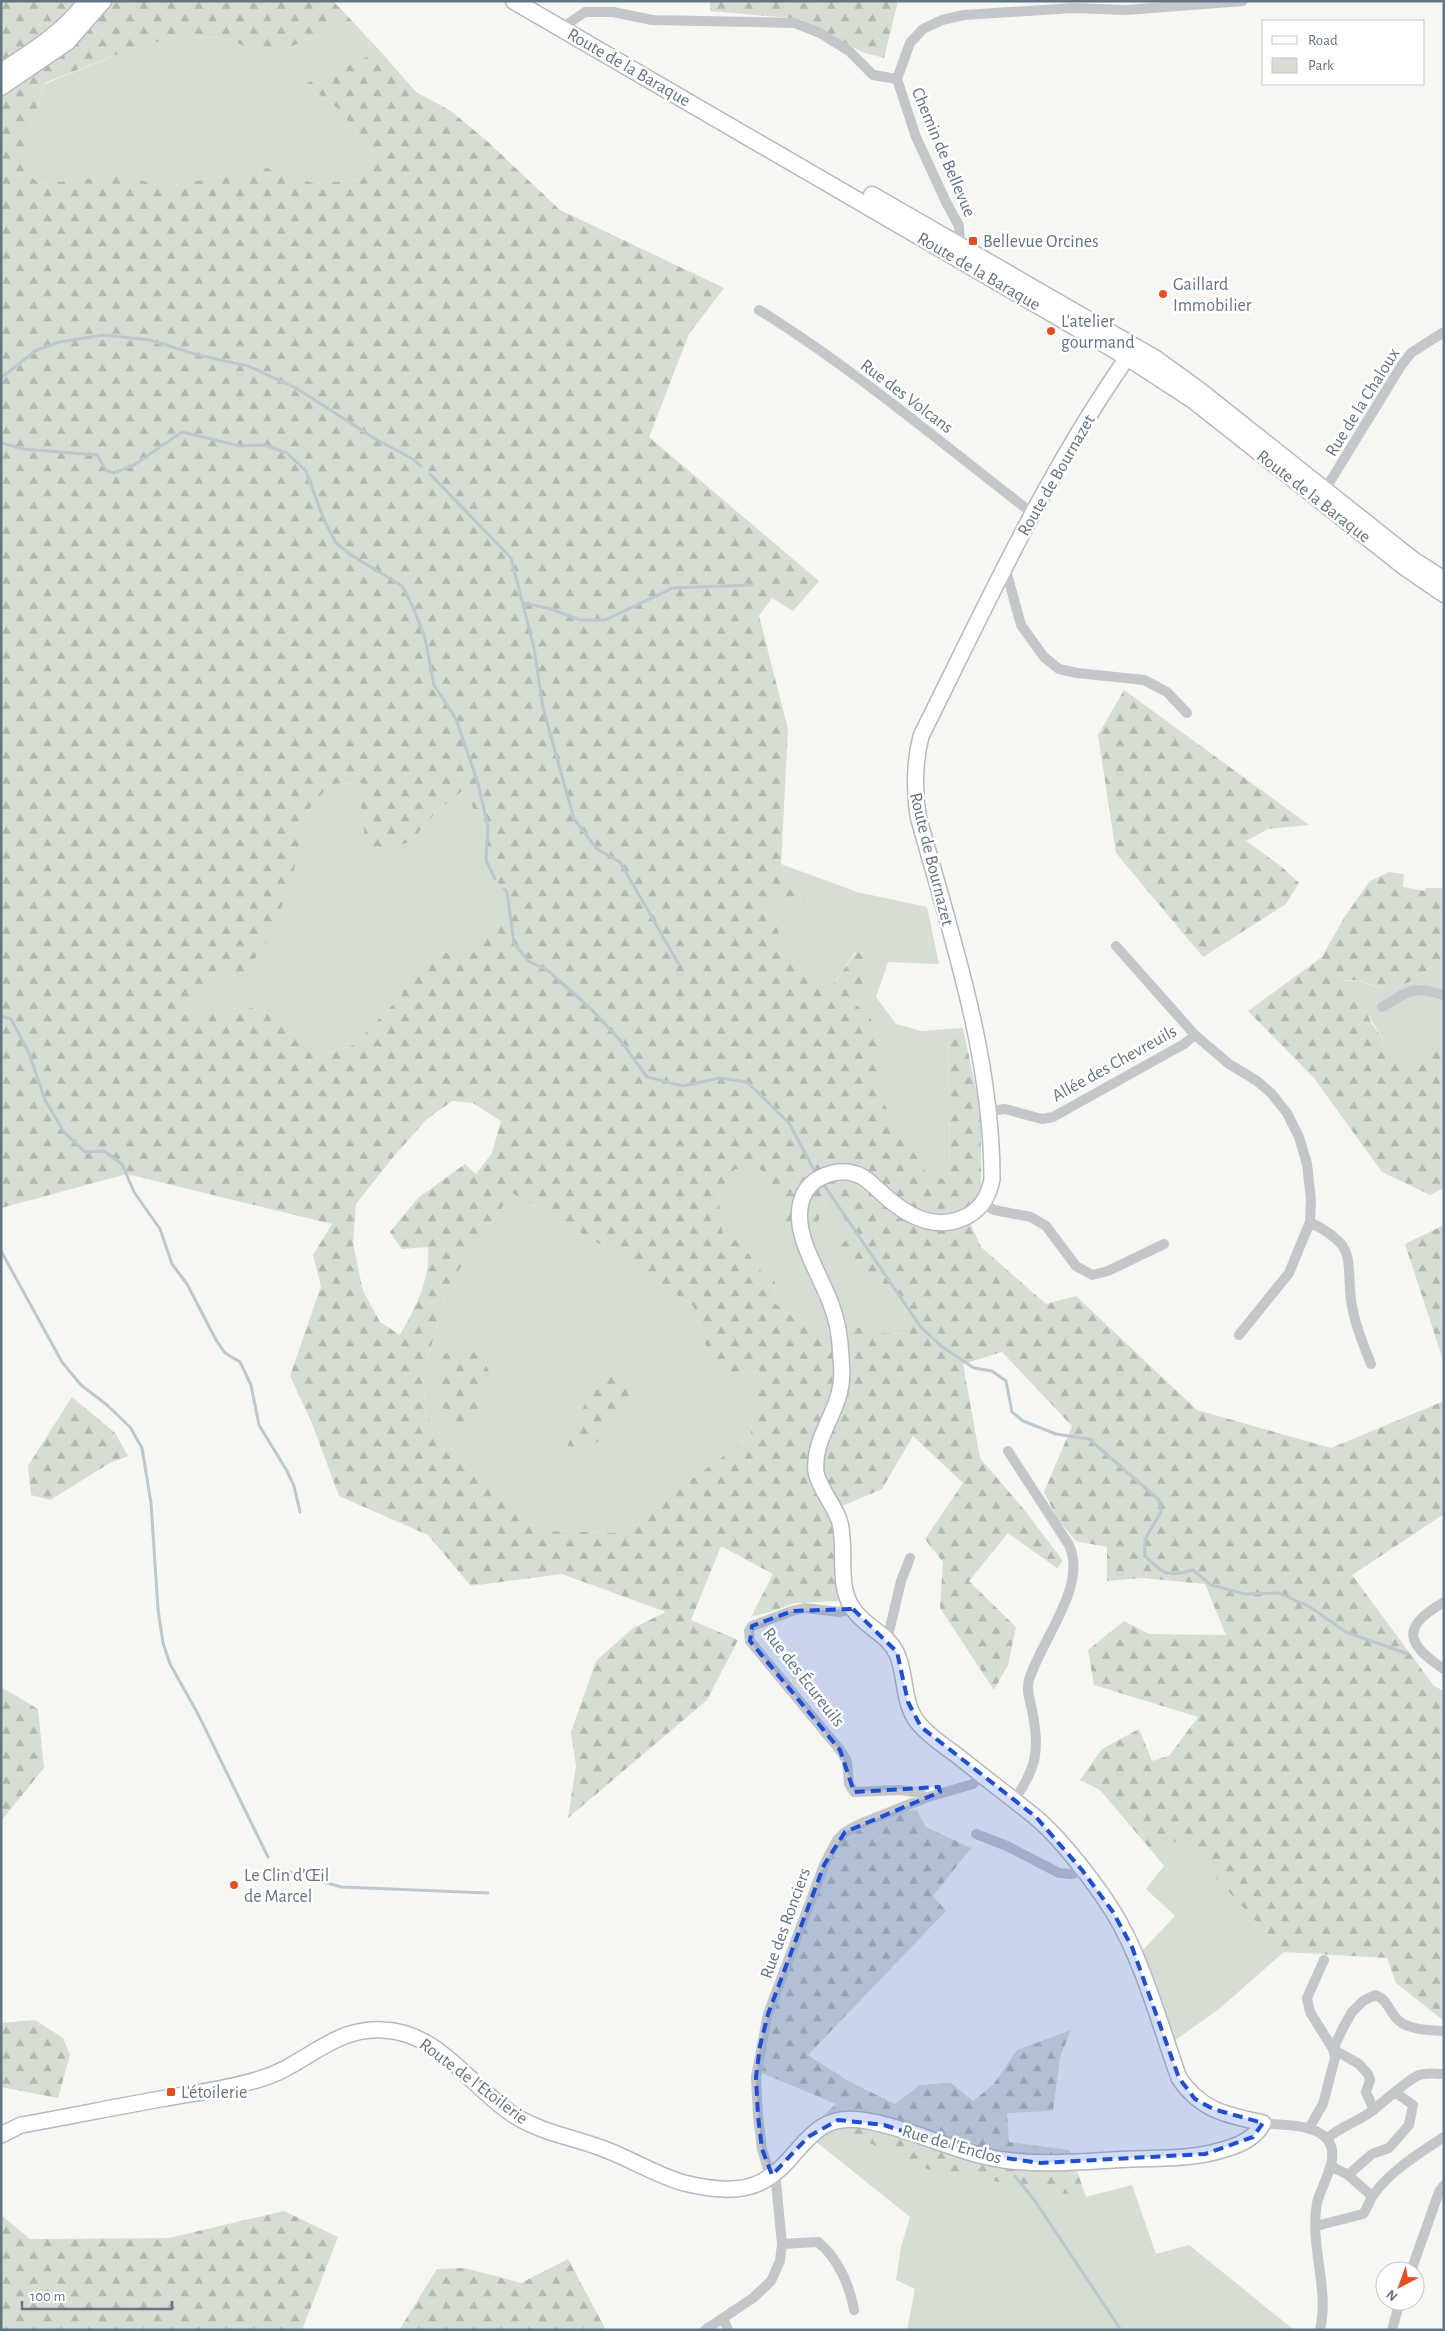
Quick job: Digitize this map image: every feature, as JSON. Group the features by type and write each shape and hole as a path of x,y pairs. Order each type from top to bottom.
{"main road":[{"path":"1,72 58,33 76,16 87,1"},
{"path":"1,87 67,42 102,1"},
{"name":"Route de la Baraque","path":"514,1 567,27 1131,352 1322,495 1444,580"},
{"name":"Route de la Baraque","path":"531,1 567,27"},
{"name":"Route de la Baraque","path":"1322,495 1406,568 1444,594"}],"street":[{"name":"Chemin de Bellevue","path":"959,252 959,226 916,137 897,79 910,43 922,29 942,20 964,15 1057,8 1126,10 1243,1"},
{"path":"567,27 585,12 612,12 652,20 795,23 820,32 849,51 873,75 897,79"},
{"name":"Rue des Volcans","path":"759,310 786,327 873,390 1032,513"},
{"name":"Rue de la Chaloux","path":"1322,495 1411,352 1444,332"},
{"name":"Route de Bournazet","path":"983,1204 990,1190 992,1179 990,1111 973,1022 918,816 914,786 915,758 921,736 1032,513 1067,449 1131,352"},
{"path":"1005,567 1021,624 1044,658 1059,669 1077,673 1144,680 1166,692 1187,713"},
{"name":"Allée des Chevreuils","path":"1116,946 1195,1035 1229,1064 1257,1081 1271,1093 1287,1113 1300,1137 1307,1164 1311,1200 1310,1222 1289,1272 1239,1335"},
{"path":"1382,1007 1410,991 1422,988 1444,995"},
{"name":"Allée des Chevreuils","path":"990,1111 1005,1108 1042,1119 1053,1116 1184,1044 1195,1035"},
{"path":"1164,1244 1108,1271 1092,1275 1076,1266 1046,1226 1031,1217 994,1210 983,1204 968,1216 954,1222 938,1224 918,1219 905,1212 858,1174 844,1172 828,1174 817,1179 807,1188 801,1201 799,1219 805,1245 833,1308 839,1338 843,1376 838,1397 816,1449 816,1474 839,1520 843,1539 843,1583 853,1609 864,1622 885,1637 896,1652 908,1702 915,1719 932,1736 1046,1826 1113,1912 1132,1947 1179,2078 1187,2090 1195,2099 1213,2109 1263,2123 1309,2128 1327,2139 1331,2147 1331,2166 1317,2203 1316,2226 1322,2295 1320,2330"},
{"path":"1310,1222 1340,1241 1348,1256 1354,1317 1370,1364"},
{"path":"1008,1451 1069,1545 1074,1556 1074,1565 1063,1608 1042,1648 1029,1682 1027,1692 1036,1734 1036,1757 1026,1781 1014,1800"},
{"path":"885,1637 889,1632 901,1581 910,1558"},
{"path":"1444,1602 1432,1609 1417,1623 1412,1635 1414,1644 1423,1656 1444,1669"},
{"name":"Rue des Écureuils","path":"853,1609 839,1612 805,1608 792,1610 752,1626 749,1631 750,1640 831,1737 847,1761 850,1784 854,1792 900,1790 920,1793 924,1798"},
{"name":"Rue des Ronciers","path":"705,2330 753,2298 771,2281 780,2261 782,2244 776,2182 762,2149 756,2078 760,2046 768,2014 824,1865 837,1840 846,1832 860,1824 924,1798 973,1784 981,1775"},
{"path":"976,1834 1007,1846 1059,1873 1072,1874 1082,1870"},
{"path":"1309,2128 1323,2104 1335,2058 1333,2049 1310,2012 1307,1998 1324,1960"},
{"path":"1333,2049 1352,2012 1363,2002 1375,1995 1382,1997 1399,2022 1444,2031"},
{"name":"Route de l'Etoilerie","path":"1,2135 22,2126 240,2085 281,2072 330,2041 344,2035 362,2030 381,2030 402,2032 432,2046 515,2116 551,2134 600,2147 656,2173 703,2187 743,2188 761,2183 772,2175"},
{"path":"1333,2049 1359,2064 1368,2074 1370,2080 1366,2092 1374,2110"},
{"path":"1327,2139 1336,2130 1355,2122 1374,2110 1415,2077 1425,2074 1444,2074"},
{"path":"1348,2175 1372,2154 1389,2148 1409,2125 1413,2106 1396,2093"},
{"name":"Rue de l'Enclos","path":"772,2175 808,2137 822,2126 838,2120 858,2119 987,2156 1040,2163 1205,2154 1241,2143 1261,2129 1263,2123"},
{"path":"1316,2226 1363,2214 1372,2196 1397,2170 1444,2138"},
{"path":"1331,2166 1348,2175 1372,2196"},
{"path":"1415,2261 1439,2192 1444,2185"},
{"path":"782,2244 818,2242 828,2250 851,2291 854,2310"},
{"path":"1392,2330 1397,2311"},
{"path":"723,2318 728,2330"}],"highlighted area":[{"path":"853,1609 897,1652 908,1702 921,1727 1036,1817 1082,1870 1113,1912 1132,1947 1179,2078 1195,2099 1213,2109 1263,2123 1253,2137 1205,2154 1040,2163 971,2153 884,2125 838,2120 808,2137 772,2175 762,2149 758,2116 756,2077 760,2046 768,2014 824,1865 845,1832 940,1792 939,1787 854,1792 840,1750 750,1641 752,1626 792,1611"}],"green space":[{"path":"1,1 333,1 352,21 264,58 229,38 178,37 133,48 45,83 29,132 21,166 39,184 124,175 164,187 267,168 313,183 362,180 371,152 340,110 305,84 380,51 416,92 451,111 488,142 560,210 724,288 689,334 649,437 819,581 793,611 772,598 759,616 788,729 781,864 805,903 780,895 771,908 780,938 801,970 829,990 857,951 870,962 856,1005 869,1015 881,1044 881,1099 928,1175 950,1181 948,1029 963,1028 981,1113 981,1196 971,1225 981,1247 1046,1304 1076,1296 1197,1410 1331,1448 1444,1401 1444,1514 1352,1575 1434,1686 1444,1691 1444,2021 1396,1983 1387,1958 1284,1952 1181,1840 1151,1850 1100,1790 1080,1780 1102,1749 1139,1729 1152,1761 1169,1756 1198,1717 1094,1685 1088,1650 1124,1621 1149,1634 1226,1635 1205,1584 1143,1578 1107,1581 1107,1547 1076,1541 1058,1520 1044,1492 1072,1426 1002,1352 963,1364 980,1458 1026,1512 1063,1561 1057,1568 1008,1533 969,1581 1016,1627 1008,1665 994,1690 940,1608 943,1562 925,1539 963,1483 913,1436 882,1489 840,1507 835,1579 839,1601 795,1603 751,1617 773,1574 721,1546 691,1620 738,1640 707,1700 568,1818 576,1766 571,1732 596,1661 633,1628 666,1612 562,1574 471,1586 428,1535 339,1496 311,1421 290,1376 321,1286 313,1255 332,1224 127,1174 1,1208","holes":["362,783 360,797 367,854 410,842 438,810 466,788 510,918 463,947 415,963 401,996 355,1044 326,1054 294,1023 246,1006 194,1017 177,1012 206,983 246,972 265,944 290,888 307,812 330,784","452,1101 473,1103 501,1121 492,1153 476,1174 465,1164 418,1198 390,1232 402,1249 428,1247 427,1270 421,1293 400,1335 380,1322 363,1291 353,1244 356,1204 394,1156 426,1120","735,1169 760,1169 780,1205 793,1245 811,1236 826,1204 838,1200 850,1236 838,1248 840,1263 860,1265 898,1296 909,1334 880,1333 852,1326 829,1350 811,1325 792,1316 774,1303 775,1282 759,1269 741,1242 723,1234 718,1195","512,1193 622,1257 693,1306 715,1374 760,1370 750,1437 617,1533 549,1531 472,1474 426,1416 423,1375 448,1286"]},
{"path":"710,1 898,1 884,58 862,52 801,19 710,11"},
{"path":"352,21 380,51 305,84 340,110 371,152 362,180 313,183 267,168 164,187 124,175 39,184 20,166 45,84 133,48 178,37 229,38 264,58"},
{"path":"1124,690 1309,825 1268,829 1246,841 1282,867 1299,883 1286,904 1203,957 1116,853 1098,735"},
{"path":"362,783 360,797 410,842 438,810 466,788 511,918 463,947 415,963 401,996 355,1044 325,1054 294,1023 246,1006 194,1017 177,1012 206,983 246,972 290,888 307,812 330,784"},
{"path":"781,864 857,892 927,907 939,964 888,962 876,997 896,1024 921,1031 948,1029 950,1182 928,1175 881,1099 881,1044 869,1015 856,1005 870,962 856,951 829,990 801,970 780,938 770,908 780,895 804,902"},
{"path":"1389,872 1404,874 1403,887 1425,891 1426,888 1444,888 1444,959 1416,978 1394,988 1379,987 1353,980 1340,982 1360,1000 1372,1024 1384,1040 1382,1049 1404,1065 1429,1055 1444,1042 1444,1188 1430,1195 1382,1172 1314,1078 1248,1011 1322,957 1345,916 1370,881"},
{"path":"1444,959 1444,1042 1429,1055 1404,1065 1382,1049 1384,1040 1370,1018 1339,982 1364,982 1378,987 1394,988 1416,978"},
{"path":"735,1169 760,1169 780,1205 793,1245 811,1236 826,1204 838,1200 860,1265 898,1296 909,1334 880,1333 852,1326 829,1350 811,1325 792,1316 774,1303 775,1282 759,1269 741,1242 723,1234 718,1195"},
{"path":"512,1193 622,1257 693,1306 715,1374 760,1370 750,1437 617,1533 549,1531 472,1474 426,1416 423,1375 448,1286"},
{"path":"1444,1225 1444,1363 1405,1244"},
{"path":"458,1347 478,1350 491,1375 477,1393 479,1411 477,1415 460,1431 441,1405 439,1382 443,1355"},
{"path":"605,1371 626,1385 634,1396 616,1410 613,1422 602,1439 576,1454 566,1450 580,1413"},
{"path":"72,1397 115,1433 128,1456 110,1463 50,1500 31,1495 28,1466"},
{"path":"1,1687 38,1709 44,1768 1,1821"},
{"path":"917,1810 926,1827 971,1848 933,1896 946,1911 808,2055 848,2081 895,2104 920,2085 951,2083 973,2101 993,2085 1017,2050 1071,2030 1060,2057 1053,2111 1007,2113 1009,2142 1070,2150 1086,2197 930,2170 836,2128 825,2114 836,2104 762,2073 774,2012 827,1864 846,1835 904,1811"},
{"path":"1181,1840 1284,1952 1219,2009 1174,2041 1141,1952 1175,1916 1146,1889 1164,1866 1151,1850"},
{"path":"35,2020 63,2038 70,2055 58,2098 1,2087 1,2023"},
{"path":"825,2114 836,2128 1086,2197 1132,2185 1156,2254 1189,2245 1294,2330 907,2330 915,2289 896,2280 901,2247 910,2217 804,2132"},
{"path":"284,2211 338,2237 302,2330 1,2330 1,2215 30,2239 169,2238"},
{"path":"568,2259 606,2330 399,2330 437,2269 464,2268 521,2283"}],"waterway":[{"path":"1,378 35,351 59,342 104,335 150,340 198,355 248,366 296,388 421,466"},
{"path":"1,443 24,449 97,455 106,470 114,473 134,465 182,432 240,446 265,445 287,453 306,471 324,520 336,543 351,555 402,586 413,607 425,638 434,685 456,719 478,783 488,827 486,860 495,879"},
{"path":"430,474 511,558 534,648 543,708 574,819 597,849 620,862 678,963"},
{"path":"523,603 551,609 580,620 605,620 673,588 752,585"},
{"path":"504,889 507,892 514,943 528,961 547,970 589,1007 620,1040 647,1077 683,1086 720,1078 747,1082 789,1123 814,1170"},
{"path":"1,1016 11,1019 29,1053 45,1100 64,1132 85,1152 104,1151 122,1164 134,1192 160,1229 172,1264 187,1284 216,1340 225,1353 240,1362 251,1385 259,1425 287,1471 294,1486 300,1512"},
{"path":"824,1185 920,1326 941,1346 974,1368 992,1371 1006,1381 1012,1412 1023,1421 1056,1434 1089,1439 1159,1500 1161,1512 1145,1539 1145,1556 1157,1567 1166,1573 1172,1574 1193,1570 1211,1585 1245,1594 1279,1593 1310,1607 1346,1632 1408,1654"},
{"path":"1,1251 62,1362 81,1385 107,1405 130,1427 142,1448 151,1503 158,1609 163,1643 170,1664 198,1714 268,1857"},
{"path":"273,1869 341,1887 488,1893"},
{"path":"1015,2176 1035,2201 1121,2330"}],"place":[{"name":"Bellevue Orcines","path":"973,241"},
{"name":"Gaillard Immobilier","path":"1163,294"},
{"name":"L'atelier gourmand","path":"1051,331"},
{"name":"Le Clin d’Œil de Marcel","path":"234,1885"},
{"name":"L'étoilerie","path":"171,2092"}]}
